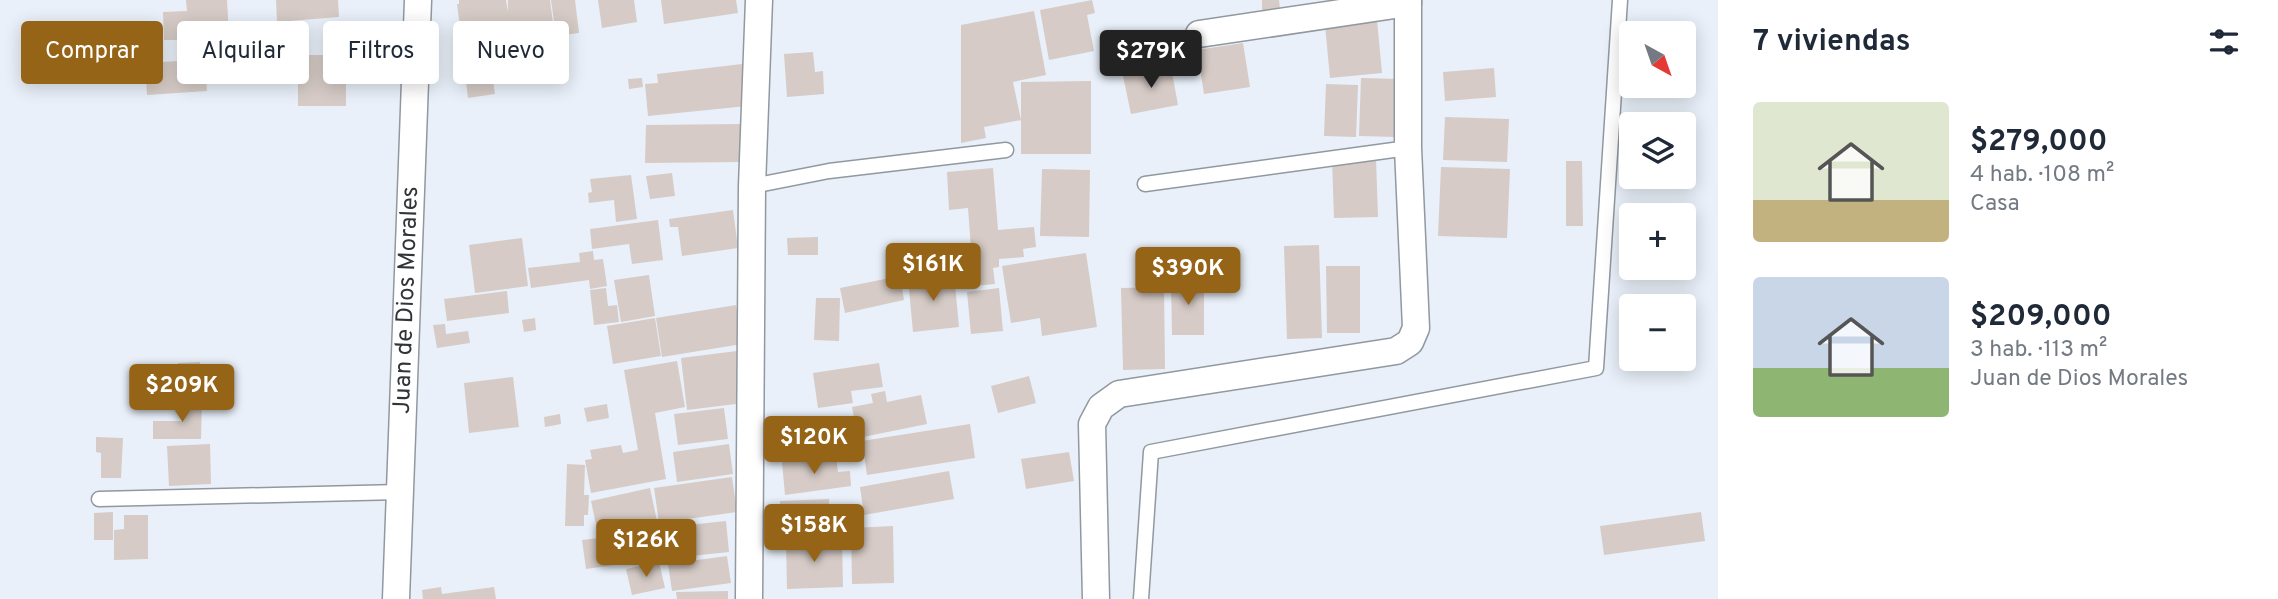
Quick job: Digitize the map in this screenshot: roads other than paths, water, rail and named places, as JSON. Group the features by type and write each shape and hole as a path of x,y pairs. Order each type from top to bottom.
{"street":[{"name":"Juan de Dios Morales","path":"396,599 418,0"},
{"path":"749,599 752,186 760,0"},
{"path":"1096,599 1092,424 1101,407 1119,394 1396,351 1409,342 1416,327 1408,148 1408,1 1199,34"}],"lane":[{"path":"1141,599 1151,452 1597,368 1620,0"},
{"path":"1145,184 1408,148"},
{"path":"752,186 829,171 1006,150"},
{"path":"99,499 400,492"}]}
